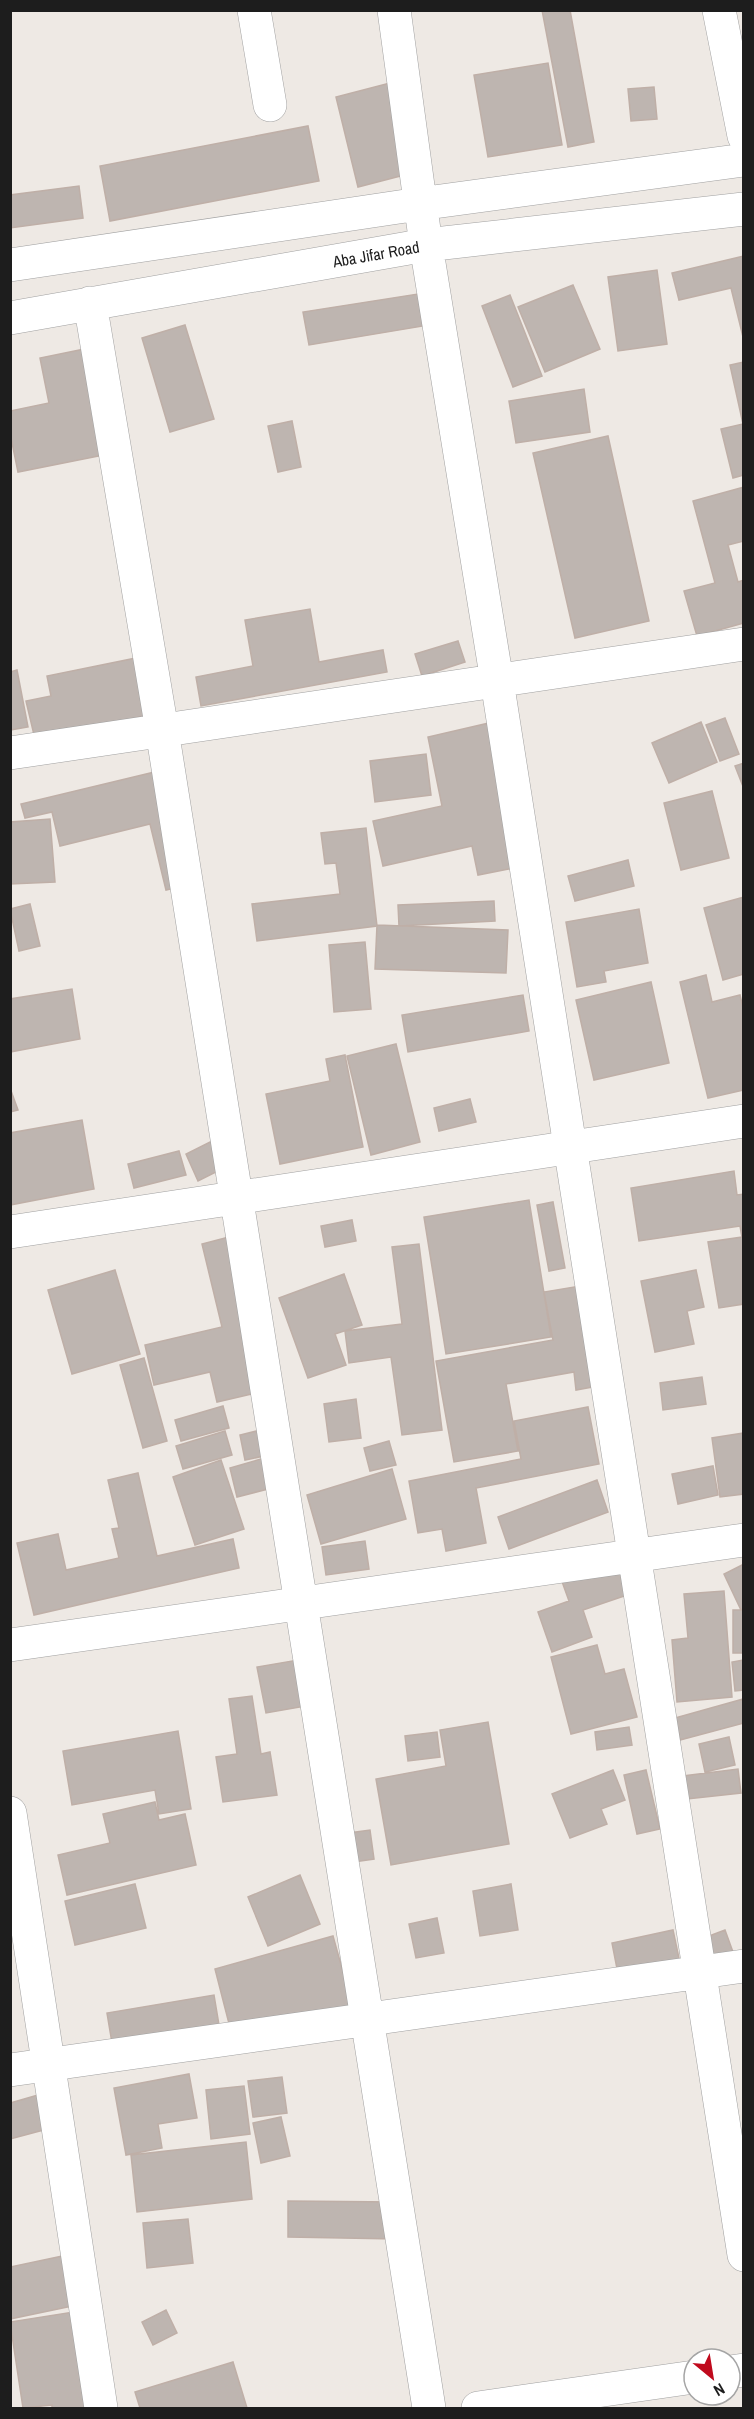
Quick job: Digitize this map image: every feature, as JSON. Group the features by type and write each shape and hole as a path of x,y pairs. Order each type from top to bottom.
{"street":[{"path":"254,10 270,105"},
{"path":"394,10 419,204 497,681 744,2255"},
{"path":"719,10 744,136"},
{"path":"10,265 419,204 744,160"},
{"name":"Aba Jifar Road","path":"10,318 426,245 744,209"},
{"path":"90,303 162,730 429,2409"},
{"path":"10,753 744,644"},
{"path":"10,1232 744,1121"},
{"path":"10,1645 744,1540"},
{"path":"10,1813 101,2409"},
{"path":"10,2070 744,1966"},
{"path":"478,2409 682,2379"}],"building":[{"path":"542,10 570,10 594,142 568,147"},
{"path":"548,63 562,145 488,157 474,75"},
{"path":"398,81 420,171 358,187 336,97"},
{"path":"654,87 657,119 631,121 628,89"},
{"path":"308,126 319,181 110,221 100,166"},
{"path":"79,186 83,218 10,228 10,195"},
{"path":"744,256 744,341 731,288 679,300 672,273"},
{"path":"657,270 667,344 618,351 608,277"},
{"path":"573,285 600,349 545,372 518,307"},
{"path":"418,294 423,326 309,345 303,312"},
{"path":"510,295 542,376 513,387 482,306"},
{"path":"185,325 214,419 170,432 142,338"},
{"path":"109,344 129,450 18,472 10,433 10,411 49,403 40,358"},
{"path":"744,362 744,475 733,478 721,429 743,424 730,365"},
{"path":"584,389 590,432 516,443 509,401"},
{"path":"292,421 301,467 278,472 268,426"},
{"path":"608,436 649,621 575,638 533,453"},
{"path":"744,487 744,541 728,545 738,582 744,580 744,623 697,636 684,591 715,583 693,501"},
{"path":"310,609 319,662 383,650 387,672 201,706 196,677 253,666 245,620"},
{"path":"458,641 465,662 422,676 415,654"},
{"path":"146,656 158,713 35,739 26,701 51,696 47,676"},
{"path":"17,670 28,727 10,730 10,672"},
{"path":"725,718 739,754 720,761 706,725"},
{"path":"701,722 717,762 669,783 652,743"},
{"path":"489,723 519,867 478,875 472,846 383,866 373,821 442,806 428,737"},
{"path":"426,754 431,795 375,802 370,761"},
{"path":"744,763 744,789 735,766"},
{"path":"163,770 191,884 166,890 150,824 60,846 52,812 25,818 21,804"},
{"path":"712,791 729,858 681,870 664,803"},
{"path":"50,819 55,882 10,884 10,822"},
{"path":"366,828 377,926 257,941 252,904 340,894 336,863 325,864 321,833"},
{"path":"628,860 634,886 575,901 568,876"},
{"path":"744,897 744,974 723,980 704,908"},
{"path":"494,901 495,921 399,926 398,905"},
{"path":"30,904 40,946 19,951 10,909"},
{"path":"639,909 648,963 604,971 606,982 577,987 566,922"},
{"path":"377,925 508,930 506,973 375,969"},
{"path":"365,942 371,1009 334,1012 329,945"},
{"path":"706,975 712,1002 740,995 744,1012 744,1090 708,1098 680,982"},
{"path":"651,982 669,1063 594,1080 576,1000"},
{"path":"72,989 80,1039 10,1052 10,999"},
{"path":"523,995 529,1031 408,1052 402,1015"},
{"path":"396,1044 420,1142 371,1155 347,1056"},
{"path":"345,1055 363,1147 280,1164 266,1094 330,1081 326,1059"},
{"path":"10,1088 18,1110 10,1112"},
{"path":"470,1099 476,1122 439,1131 434,1108"},
{"path":"82,1120 94,1189 10,1205 10,1133"},
{"path":"216,1139 228,1166 198,1181 186,1154"},
{"path":"179,1151 186,1175 134,1188 128,1164"},
{"path":"734,1171 737,1195 744,1194 744,1304 719,1308 708,1242 742,1237 740,1226 639,1241 631,1188"},
{"path":"529,1200 551,1337 446,1354 424,1217"},
{"path":"553,1202 565,1268 549,1271 537,1205"},
{"path":"352,1220 356,1241 325,1247 321,1226"},
{"path":"233,1236 269,1390 217,1402 210,1372 154,1385 145,1345 222,1327 202,1244"},
{"path":"419,1244 442,1430 402,1435 391,1357 349,1363 345,1331 402,1324 392,1247"},
{"path":"115,1270 140,1354 72,1374 48,1290"},
{"path":"696,1270 704,1307 687,1311 694,1344 655,1352 641,1281"},
{"path":"344,1274 362,1325 335,1334 346,1365 308,1378 279,1298"},
{"path":"586,1285 604,1385 576,1390 574,1372 506,1384 518,1451 454,1462 436,1361 553,1340 544,1292"},
{"path":"144,1358 167,1441 143,1448 120,1365"},
{"path":"702,1377 706,1404 663,1410 660,1383"},
{"path":"356,1399 361,1438 329,1442 324,1404"},
{"path":"223,1406 229,1428 181,1441 175,1420"},
{"path":"588,1407 599,1464 476,1488 486,1543 446,1551 442,1529 418,1533 409,1481 521,1459 514,1421"},
{"path":"269,1428 274,1454 245,1460 240,1435"},
{"path":"225,1431 232,1455 183,1469 176,1446"},
{"path":"744,1433 744,1494 720,1497 712,1438"},
{"path":"389,1441 396,1465 370,1471 364,1448"},
{"path":"268,1457 276,1487 237,1497 230,1468"},
{"path":"221,1460 244,1529 195,1545 173,1477"},
{"path":"713,1466 718,1495 678,1504 672,1474"},
{"path":"392,1469 406,1519 321,1544 307,1495"},
{"path":"138,1473 157,1556 233,1539 239,1568 34,1615 17,1543 58,1534 66,1570 119,1558 112,1529 119,1528 108,1480"},
{"path":"597,1480 608,1512 509,1549 498,1517"},
{"path":"365,1541 369,1569 326,1575 322,1547"},
{"path":"616,1555 630,1594 583,1610 592,1637 552,1652 538,1612 569,1601 560,1576"},
{"path":"744,1564 744,1609 741,1610 724,1574"},
{"path":"724,1591 732,1697 677,1702 672,1640 688,1638 684,1594"},
{"path":"733,1610 744,1610 744,1653 733,1653"},
{"path":"597,1645 605,1674 624,1669 637,1717 571,1734 551,1657"},
{"path":"298,1660 306,1706 266,1713 257,1667"},
{"path":"744,1660 744,1690 735,1691 732,1662"},
{"path":"252,1696 261,1754 270,1752 277,1795 223,1802 216,1757 237,1754 229,1699"},
{"path":"743,1699 744,1723 680,1740 675,1718"},
{"path":"488,1722 509,1844 391,1865 376,1779 446,1766 440,1730"},
{"path":"629,1727 632,1745 597,1750 595,1732"},
{"path":"178,1731 191,1809 159,1814 155,1790 72,1805 63,1751"},
{"path":"437,1732 440,1757 408,1761 405,1736"},
{"path":"729,1737 735,1765 705,1772 699,1744"},
{"path":"738,1769 741,1793 678,1800 675,1777"},
{"path":"613,1770 625,1800 601,1809 607,1824 570,1838 552,1794"},
{"path":"646,1770 660,1829 637,1834 624,1775"},
{"path":"155,1802 159,1820 185,1814 196,1865 67,1895 58,1855 110,1843 103,1814"},
{"path":"370,1830 374,1859 354,1862 349,1833"},
{"path":"300,1875 320,1924 268,1946 248,1897"},
{"path":"135,1884 146,1928 75,1945 65,1901"},
{"path":"511,1884 518,1930 480,1936 473,1891"},
{"path":"437,1918 444,1953 416,1958 409,1924"},
{"path":"673,1930 681,1968 619,1979 612,1943"},
{"path":"725,1930 733,1952 696,1965 688,1944"},
{"path":"333,1936 355,2015 235,2047 215,1969"},
{"path":"214,1995 221,2037 114,2055 107,2013"},
{"path":"189,2074 197,2118 158,2124 162,2148 126,2155 114,2088"},
{"path":"282,2077 287,2113 253,2117 248,2081"},
{"path":"244,2086 250,2134 211,2139 206,2090"},
{"path":"45,2093 55,2127 10,2139 10,2103"},
{"path":"281,2117 290,2156 261,2163 253,2123"},
{"path":"246,2142 252,2199 137,2212 131,2155"},
{"path":"288,2201 396,2202 396,2239 288,2237"},
{"path":"188,2219 193,2263 147,2268 143,2223"},
{"path":"77,2253 87,2303 10,2319 10,2267"},
{"path":"86,2310 102,2408 52,2408 52,2405 23,2408 10,2322"},
{"path":"166,2310 177,2333 153,2345 142,2322"},
{"path":"233,2362 247,2408 140,2408 135,2392"}]}
